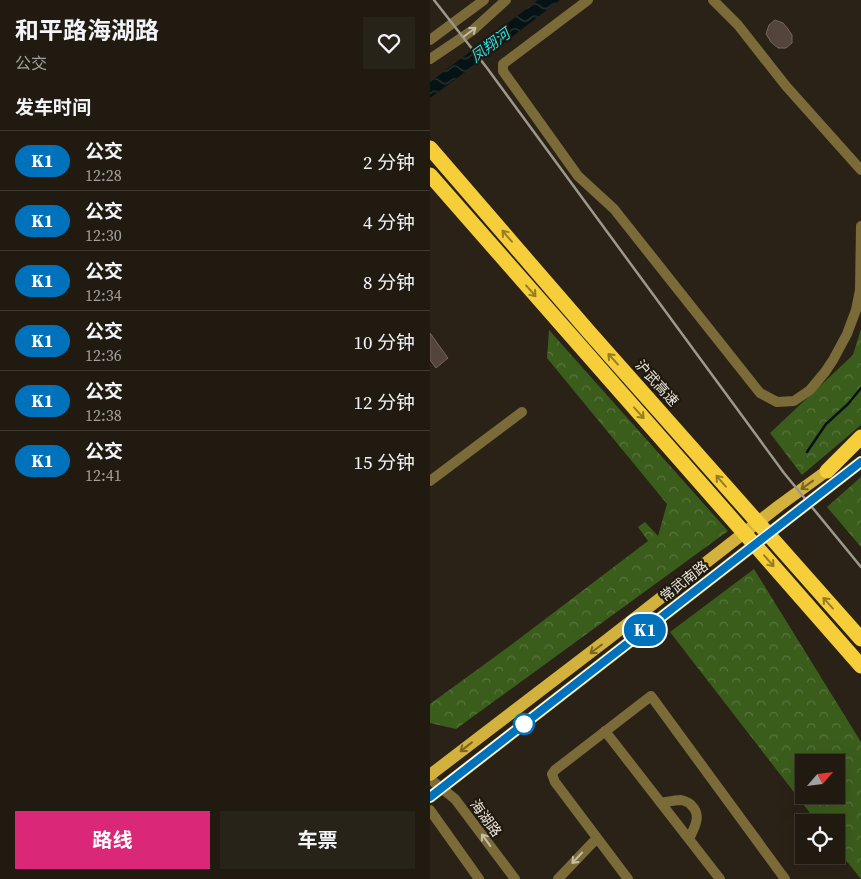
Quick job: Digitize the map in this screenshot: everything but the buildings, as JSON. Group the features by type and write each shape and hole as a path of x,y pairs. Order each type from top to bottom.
{"highway":[{"name":"沪武高速","path":"430,148 589,332 861,639"},
{"path":"430,175 861,666"},
{"path":"827,471 861,437"}],"main road":[{"name":"常武南路","path":"430,777 780,505 861,446"},
{"name":"常武南路","path":"430,797 861,462"}],"street":[{"path":"440,53 431,40 484,0"},
{"path":"430,59 473,30 506,0"},
{"path":"588,0 503,64 504,71 578,176 614,210 760,393 776,402 794,401 810,390 825,372 848,334 860,290 861,226"},
{"path":"713,0 738,25 786,86 861,170"},
{"path":"430,481 522,412"},
{"path":"628,879 555,782 552,774 651,696 785,879"},
{"path":"605,731 720,879"},
{"name":"海湖路","path":"430,777 455,799 514,879"},
{"path":"661,803 681,800 693,806 698,816 689,839"},
{"path":"430,810 479,879"},
{"path":"558,879 597,838"}],"green space":[{"path":"861,329 861,425 802,475 770,433 853,355"},
{"path":"549,330 728,531 456,729 430,723 430,704 648,541 638,527 645,522 658,536 667,504 547,358"},
{"path":"861,477 861,547 827,507"},
{"path":"754,569 861,742 861,879 845,859 845,814 811,814 803,804 845,804 845,754 795,754 795,794 670,632"}],"water":[{"name":"凤翔河","path":"538,0 560,0 430,98 430,82"}],"waterway":[{"path":"807,452 826,424 848,404 861,388"}],"railway":[{"path":"434,0 487,68 784,473 861,567"}],"bus line":[{"name":"K1","path":"430,797 861,462"}]}
